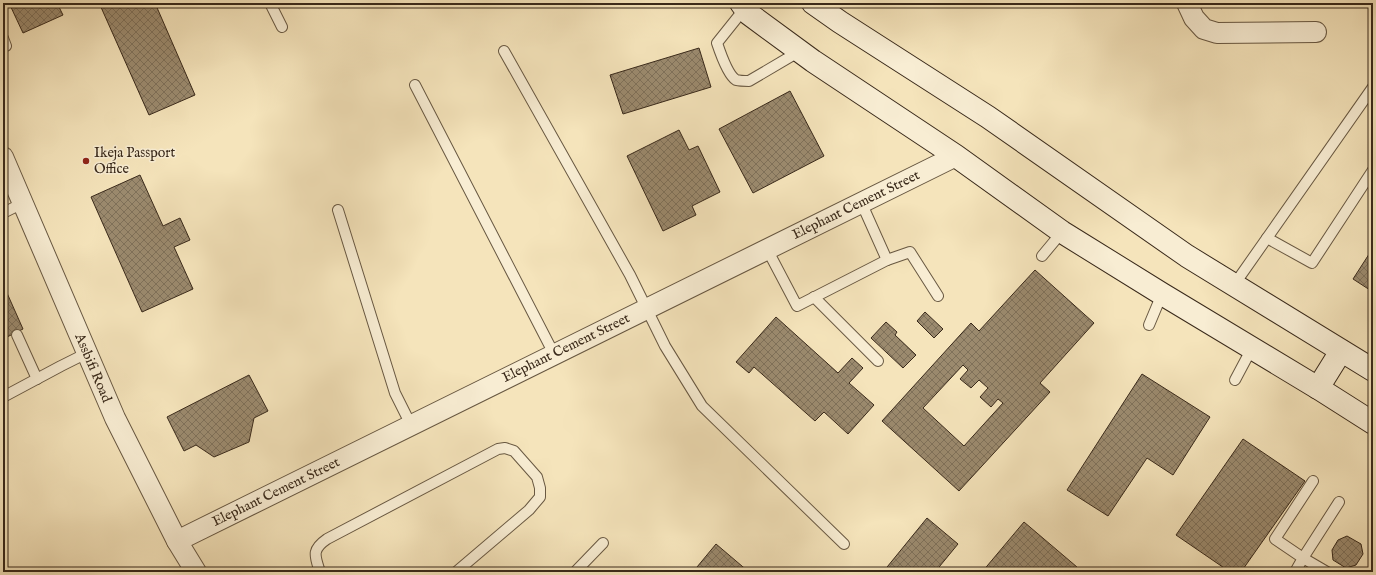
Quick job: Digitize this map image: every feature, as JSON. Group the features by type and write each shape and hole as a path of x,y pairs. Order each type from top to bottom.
{"street":[{"path":"813,3 988,117 1181,252 1373,370"},
{"path":"1187,3 1194,18 1204,29 1217,33 1316,32"},
{"path":"743,6 749,14 800,52 956,156 1062,232 1373,423"},
{"name":"Elephant Cement Street","path":"176,541 956,156"},
{"name":"Assbifi Road","path":"3,157 114,418 176,541 196,572"},
{"path":"1318,388 1341,351"}],"lane":[{"path":"270,3 282,27"},
{"path":"743,6 717,43 731,76 734,79 739,81 749,81 800,52"},
{"path":"504,51 630,275 648,308 665,346 702,406 844,544"},
{"path":"415,85 554,354"},
{"path":"1234,285 1373,87"},
{"path":"1267,238 1312,264 1373,170"},
{"path":"861,202 887,260"},
{"path":"3,212 23,204"},
{"path":"338,210 395,393 411,425"},
{"path":"1042,256 1062,232"},
{"path":"767,249 797,306 887,260 910,252 938,296"},
{"path":"1149,325 1162,294"},
{"path":"814,297 878,361"},
{"path":"17,335 36,379"},
{"path":"1235,380 1252,348"},
{"path":"3,397 87,353"},
{"path":"320,572 315,556 319,545 327,539 498,449 505,448 514,451 537,477 540,488 540,497 529,510 456,572"},
{"path":"1313,481 1275,539 1327,572"},
{"path":"1295,572 1339,502"},
{"path":"575,572 603,543"}],"building":[{"path":"9,3 57,3 63,15 23,33"},
{"path":"105,3 155,3 195,95 149,115 100,5"},
{"path":"699,48 711,87 623,114 610,75"},
{"path":"790,91 824,156 753,193 719,129"},
{"path":"679,130 689,150 698,146 720,192 692,206 696,215 663,231 627,156"},
{"path":"140,175 163,226 180,218 190,240 174,247 193,289 142,312 91,197"},
{"path":"1373,248 1373,292 1353,279"},
{"path":"1035,270 1094,323 1040,383 1050,392 959,491 882,421 971,323 979,331","holes":["963,365 968,370 960,379 971,388 979,380 988,388 980,397 991,407 998,399 1003,403 964,446 923,408"]},
{"path":"3,284 23,329 3,339"},
{"path":"925,312 943,329 934,338 917,321"},
{"path":"776,317 838,373 852,358 863,368 849,383 874,405 848,434 824,412 815,421 754,367 749,373 736,362"},
{"path":"886,322 897,332 895,335 916,355 903,368 871,338"},
{"path":"1142,374 1210,417 1173,475 1147,458 1108,516 1067,490"},
{"path":"249,375 268,411 254,418 249,442 214,457 196,445 184,451 167,417"},
{"path":"1243,439 1305,481 1241,572 1230,572 1176,535"},
{"path":"927,518 958,544 935,572 883,572"},
{"path":"1024,522 1077,567 1073,572 982,572"},
{"path":"1347,536 1361,544 1363,554 1356,565 1346,568 1333,560 1332,550 1338,540"},
{"path":"716,544 749,572 702,572 697,567"}],"place":[{"name":"Ikeja Passport Office","path":"86,161"}]}
